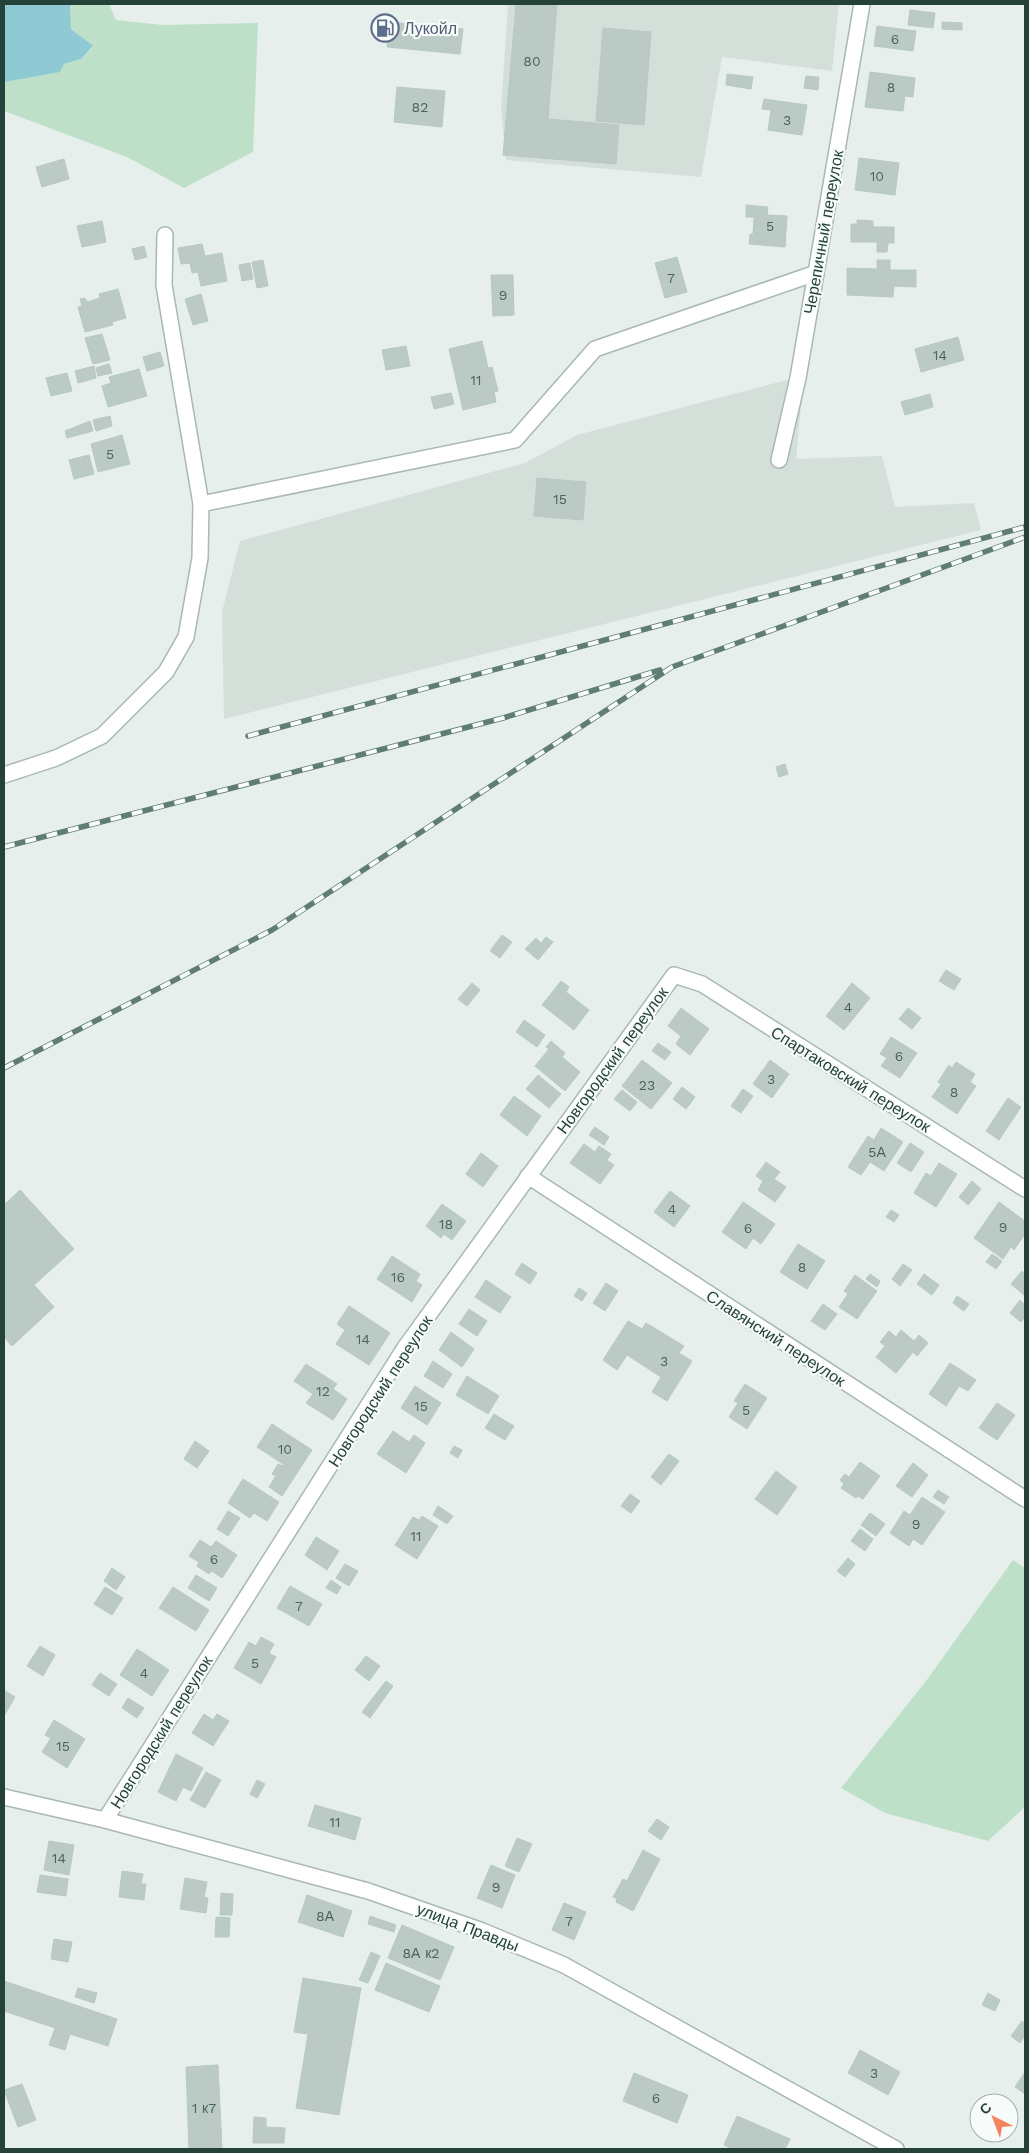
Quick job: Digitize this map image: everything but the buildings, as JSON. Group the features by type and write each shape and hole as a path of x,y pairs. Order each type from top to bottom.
{"street":[{"name":"Черепичный переулок","path":"779,460 798,378 862,4"},
{"path":"4,775 56,758 102,736 166,672 186,637 200,558 201,504 164,285 165,235"},
{"path":"201,504 515,440 595,350 816,273"},
{"name":"Новгородский переулок","path":"105,1820 404,1350 674,975"},
{"name":"Спартаковский переулок","path":"674,975 702,984 1025,1189"},
{"name":"Славянский переулок","path":"528,1176 1025,1499"},
{"name":"улица Правды","path":"4,1797 105,1820 368,1891 497,1937 564,1965 896,2149"}],"shaded area":[{"path":"508,4 839,4 832,71 722,57 701,177 506,160 501,109"},
{"path":"787,380 803,385 796,459 882,456 895,507 974,503 981,530 224,719 222,612 240,541 525,463 577,435"}],"green space":[{"path":"70,4 109,4 116,20 163,25 258,23 253,152 184,188 127,157 4,111 4,82 81,59 93,47 71,29"},
{"path":"1013,1560 1025,1568 1025,1807 988,1841 885,1813 841,1788 926,1681"}],"water":[{"path":"4,4 70,4 71,29 93,46 81,59 64,64 60,72 4,82"}],"railway":[{"path":"248,736 1025,527"},
{"path":"4,1068 272,930 672,667 1025,537"},
{"path":"4,847 503,718 660,670"}],"place":[{"name":"Лукойл","path":"385,28"}]}
